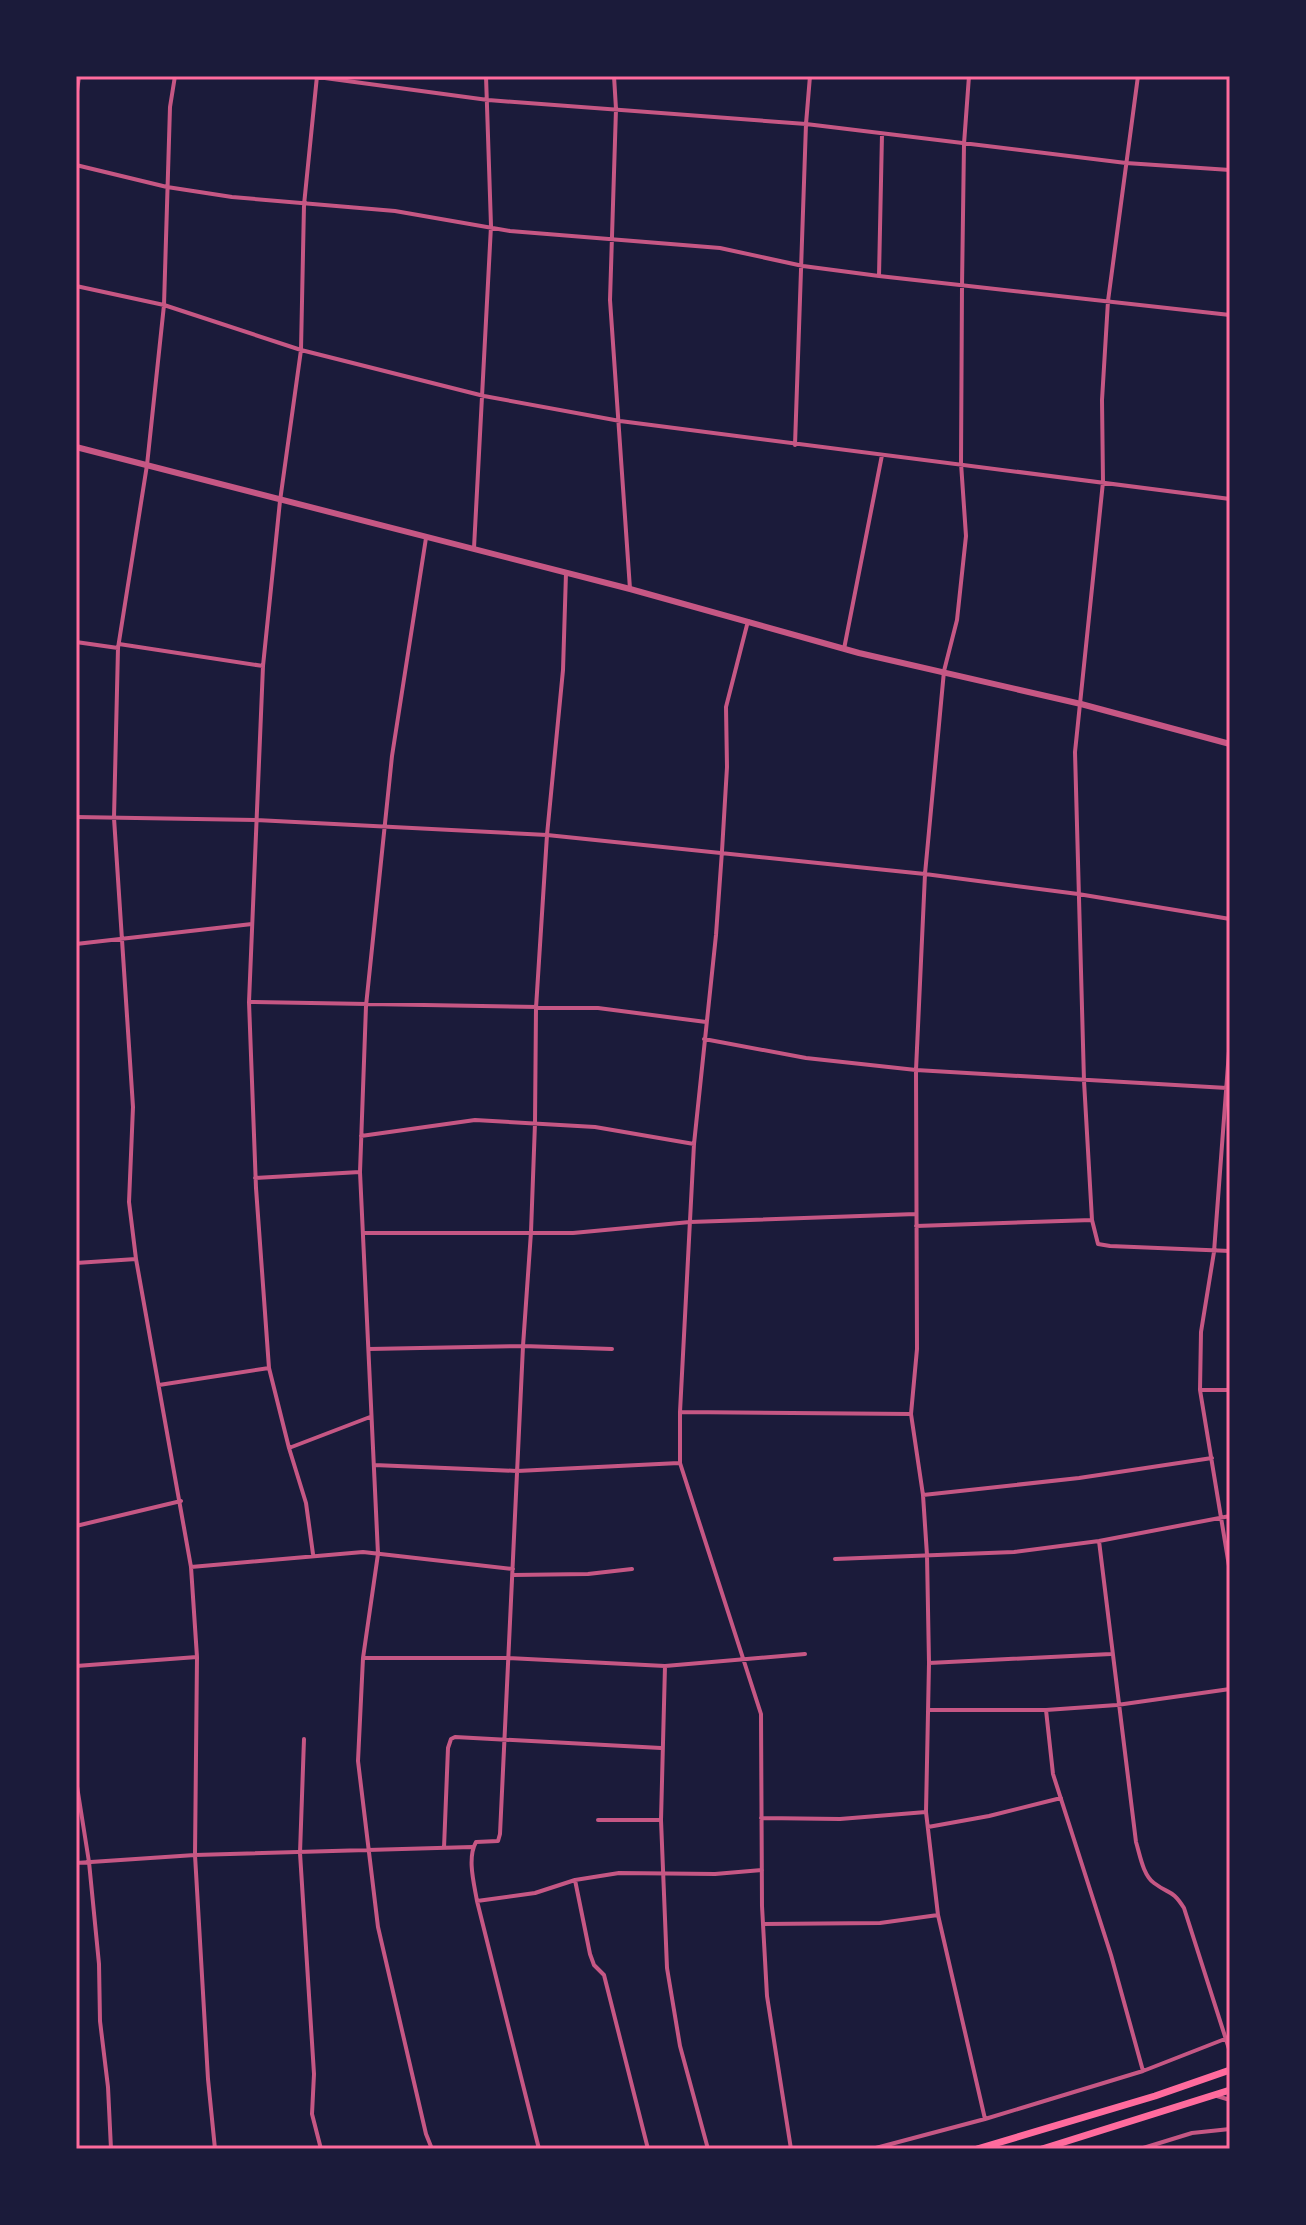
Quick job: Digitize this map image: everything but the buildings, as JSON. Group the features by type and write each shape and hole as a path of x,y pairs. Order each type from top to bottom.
{"main road":[{"path":"977,2149 1155,2096 1230,2070"},
{"path":"1042,2149 1230,2090"}],"street":[{"path":"76,99 79,76"},
{"path":"175,76 170,107 164,305 147,465 118,646 114,818 133,1107 129,1202 136,1259 191,1567 197,1657 195,1855 215,2149"},
{"path":"310,76 488,100 806,124 1126,163 1230,170"},
{"path":"474,550 491,226 486,76"},
{"path":"614,76 616,109 610,300 630,589"},
{"path":"795,445 810,76"},
{"path":"969,76 964,144 962,286 961,463 966,536 957,620 944,671 925,874 916,1070 917,1349 911,1414 923,1495 927,1555 929,1663 926,1812 938,1915 985,2119"},
{"path":"1138,76 1108,301 1102,400 1103,482 1075,752 1084,1081 1092,1220 1098,1244 1230,1251"},
{"path":"313,1554 306,1503 269,1368 255,1178 249,1002 263,666 280,501 301,350 304,205 317,77"},
{"path":"879,276 882,134"},
{"path":"76,165 167,187 304,205 395,211 510,231 720,248 803,266 879,276 1230,315"},
{"path":"76,286 164,305 301,350 484,396 620,421 1230,499"},
{"path":"76,447 630,589 844,649 1081,704 1230,744"},
{"path":"844,649 882,454"},
{"path":"426,538 402,681 366,1006 360,1172 378,1554 363,1658 358,1761 378,1927 412,2079 432,2149"},
{"path":"539,2149 477,1901 472,1875 472,1847 476,1842 498,1841 500,1834 531,1232 536,1008 547,835 563,670 566,573"},
{"path":"748,621 726,707 727,767 716,935 694,1144 680,1463 761,1714 763,1924 767,1996 791,2149"},
{"path":"76,642 263,666"},
{"path":"76,817 256,820 547,835 925,874 1078,894 1230,919"},
{"path":"76,944 253,924"},
{"path":"249,1002 598,1008 706,1022"},
{"path":"1230,1038 1229,1088 1214,1252 1201,1332 1200,1390 1230,1572"},
{"path":"704,1039 806,1058 916,1070 1229,1088"},
{"path":"361,1136 475,1120 595,1127 694,1144"},
{"path":"255,1178 360,1172"},
{"path":"364,1233 573,1233 690,1222 916,1214"},
{"path":"916,1226 1092,1220"},
{"path":"76,1263 136,1259"},
{"path":"369,1349 523,1346 612,1349"},
{"path":"159,1385 269,1368"},
{"path":"1200,1390 1230,1390"},
{"path":"680,1412 911,1414"},
{"path":"289,1448 370,1417"},
{"path":"923,1495 1079,1478 1212,1458"},
{"path":"374,1465 517,1471 680,1463"},
{"path":"76,1526 181,1501"},
{"path":"835,1559 1014,1552 1099,1541 1230,1516"},
{"path":"1099,1541 1136,1842 1144,1870 1152,1882 1174,1892 1184,1908 1230,2052"},
{"path":"191,1567 313,1554 378,1554 513,1572 588,1574 632,1569"},
{"path":"363,1658 508,1658 665,1666 805,1654"},
{"path":"929,1663 1111,1654"},
{"path":"76,1666 197,1657"},
{"path":"665,1666 661,1820 667,1968 680,2046 708,2149"},
{"path":"928,1710 1046,1710 1117,1705 1230,1689"},
{"path":"1046,1710 1053,1774 1111,1955 1143,2071"},
{"path":"444,1848 449,1743 455,1737 661,1748"},
{"path":"304,1739 300,1853 314,2074 312,2114 321,2149"},
{"path":"76,1780 89,1862 99,1964 100,2021 111,2149"},
{"path":"928,1827 1061,1798"},
{"path":"761,1818 840,1819 926,1812"},
{"path":"598,1820 661,1820"},
{"path":"76,1863 195,1855 472,1847"},
{"path":"477,1901 535,1893 575,1880 619,1873 715,1874 762,1870"},
{"path":"575,1880 590,1954 594,1965 604,1975 648,2149"},
{"path":"763,1924 880,1923 938,1915"},
{"path":"872,2149 985,2119 1143,2071 1228,2038"},
{"path":"1215,2095 1230,2100"},
{"path":"1140,2149 1192,2133 1230,2129"}]}
